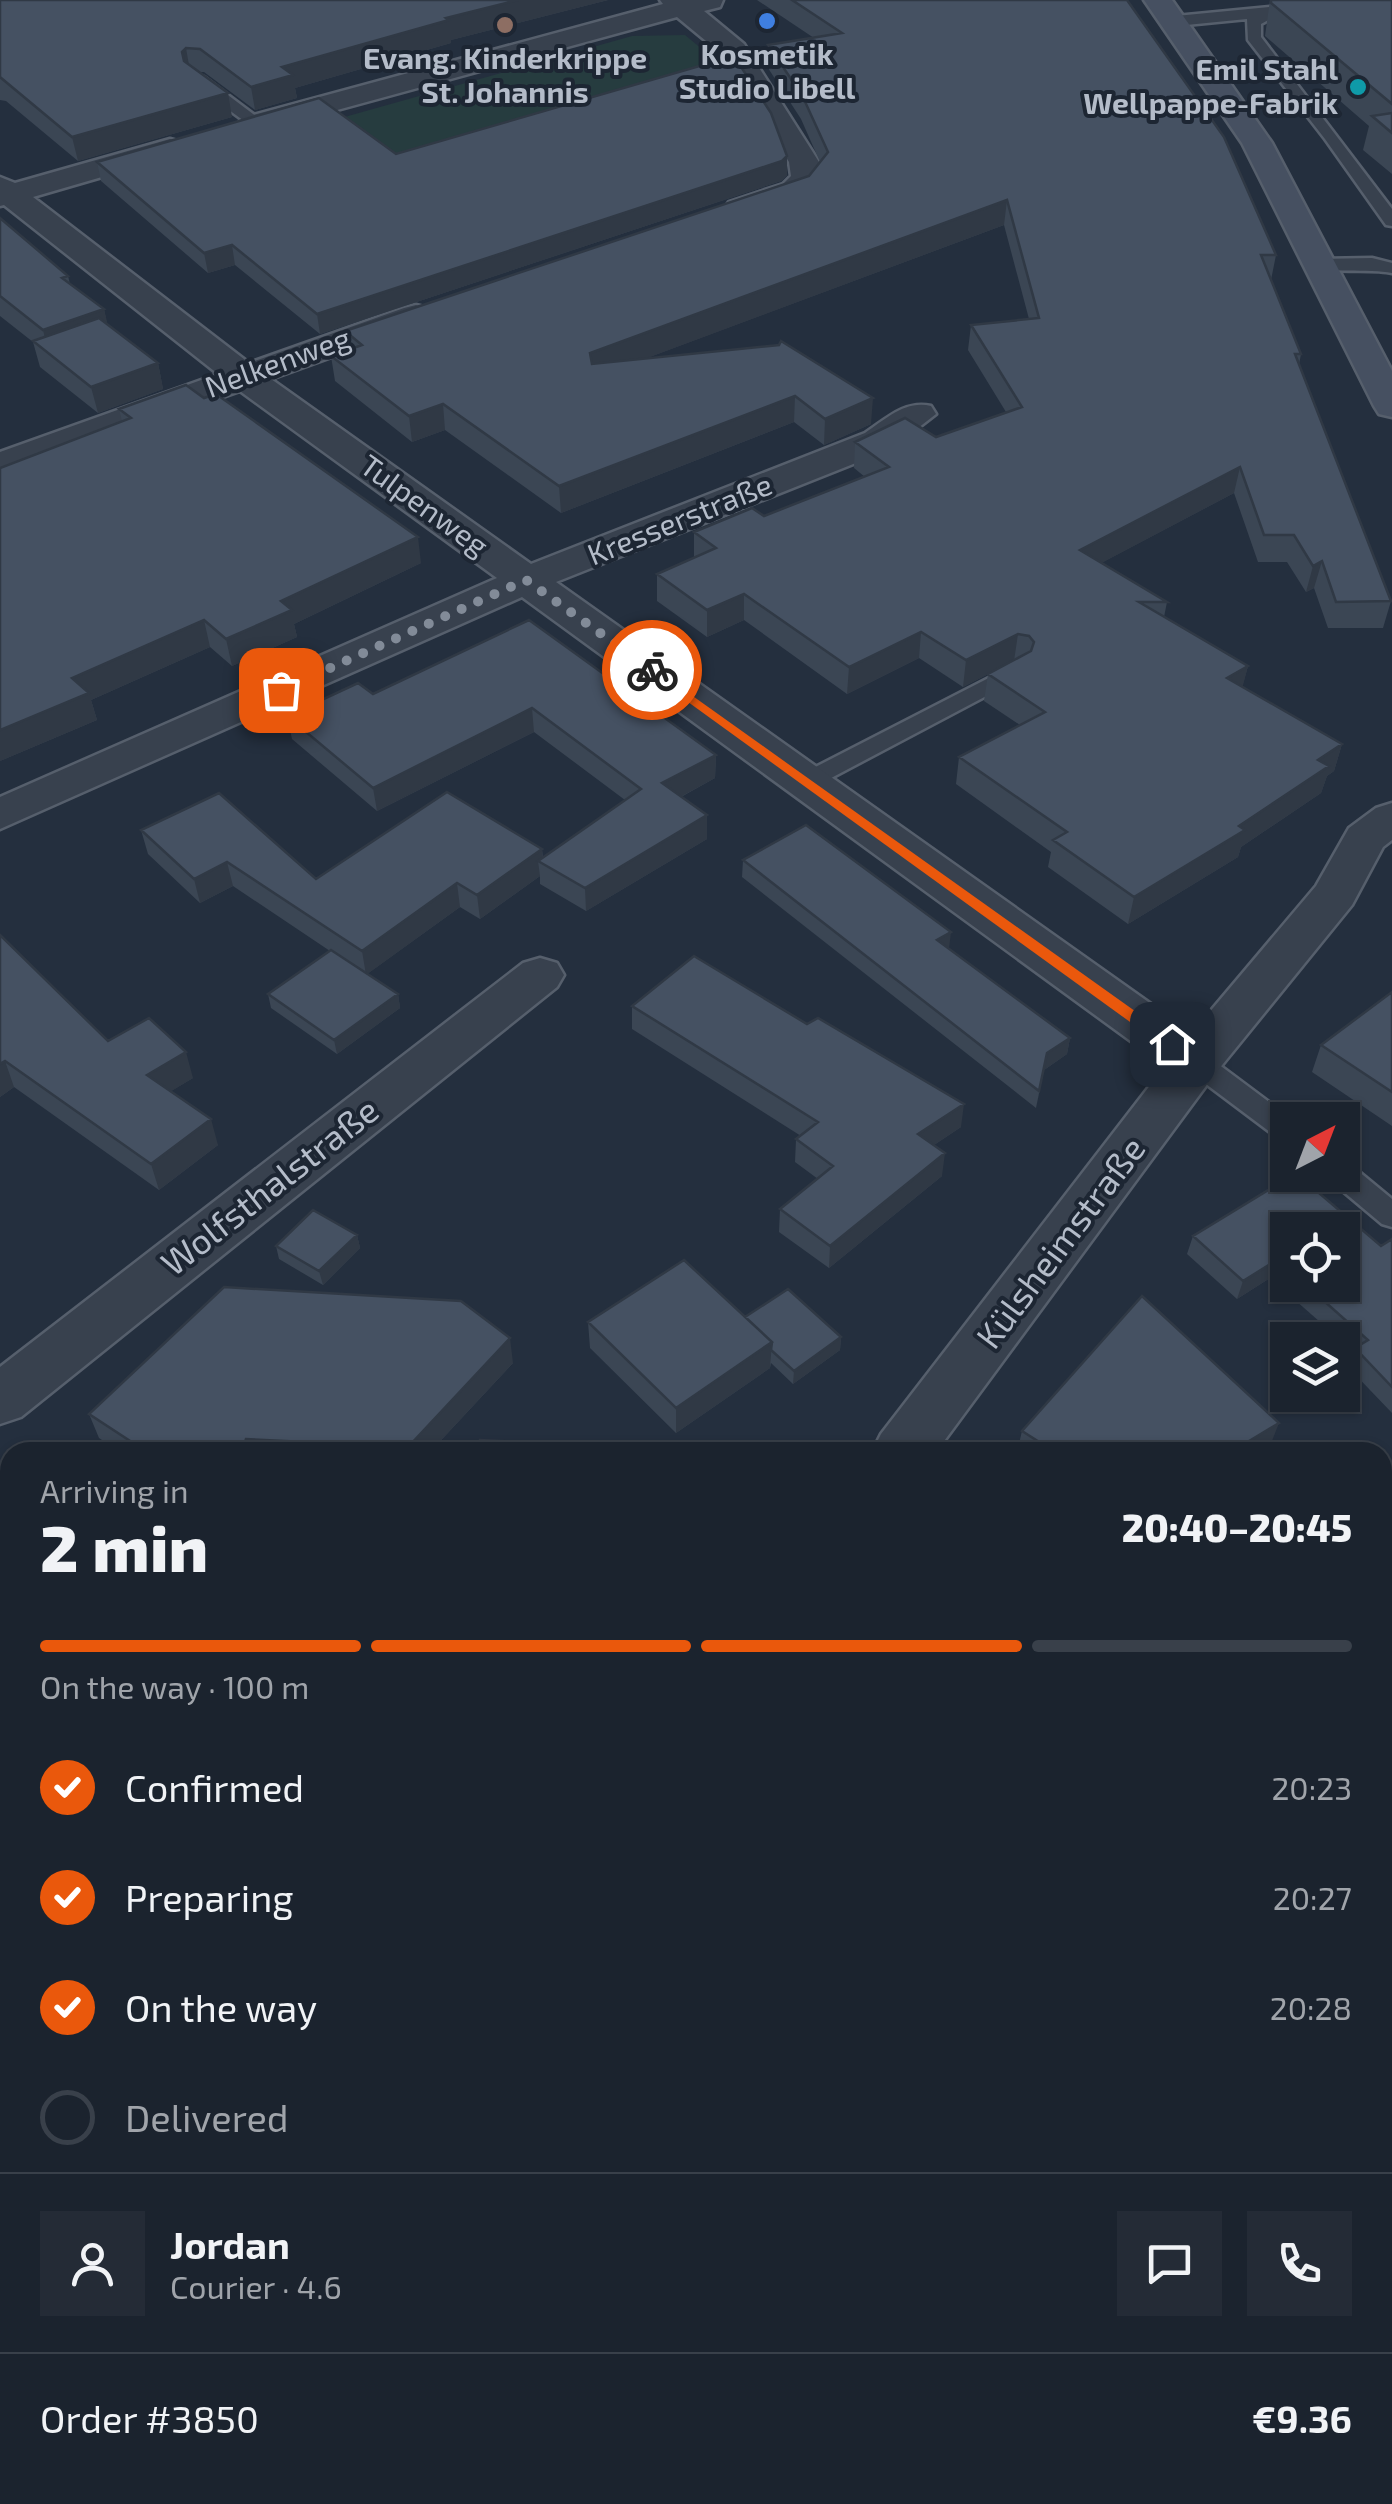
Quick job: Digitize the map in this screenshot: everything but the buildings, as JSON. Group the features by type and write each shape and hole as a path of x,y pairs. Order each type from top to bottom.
{"street":[{"path":"3,193 690,2 734,50 804,162 807,177 794,191 707,220"},
{"path":"1167,11 1257,143 1392,406"},
{"name":"Tulpenweg","path":"3,193 243,376 1196,1062"},
{"name":"Nelkenweg","path":"0,465 440,307"},
{"name":"Kresserstraße","path":"0,814 526,580 878,442 918,414"},
{"name":"Külsheimstraße","path":"910,1442 1196,1062 1335,894 1365,838 1392,818"},
{"name":"Külsheimstraße","path":"1335,894 1392,864"},
{"name":"Wolfsthalstraße","path":"0,1400 540,975"}],"lane":[{"path":"1167,11 1270,13 1383,0"},
{"path":"1270,13 1253,22 1253,37 1392,220"},
{"path":"196,78 256,123"},
{"path":"1319,264 1372,263 1392,268"},
{"path":"808,781 1016,671"},
{"path":"1196,1062 1270,1118"},
{"path":"1360,1189 1392,1216"}],"green space":[{"path":"685,35 720,64 392,158 341,118 632,36"}],"way so far":[{"path":"281,690 526,580 652,670"}],"place":[{"name":"Kosmetik Studio Libell","path":"767,21"},
{"name":"Evang. Kinderkrippe St. Johannis","path":"505,25"},
{"name":"Emil Stahl Wellpappe-Fabrik","path":"1358,87"}],"route":[{"path":"652,670 1172,1044"}]}
